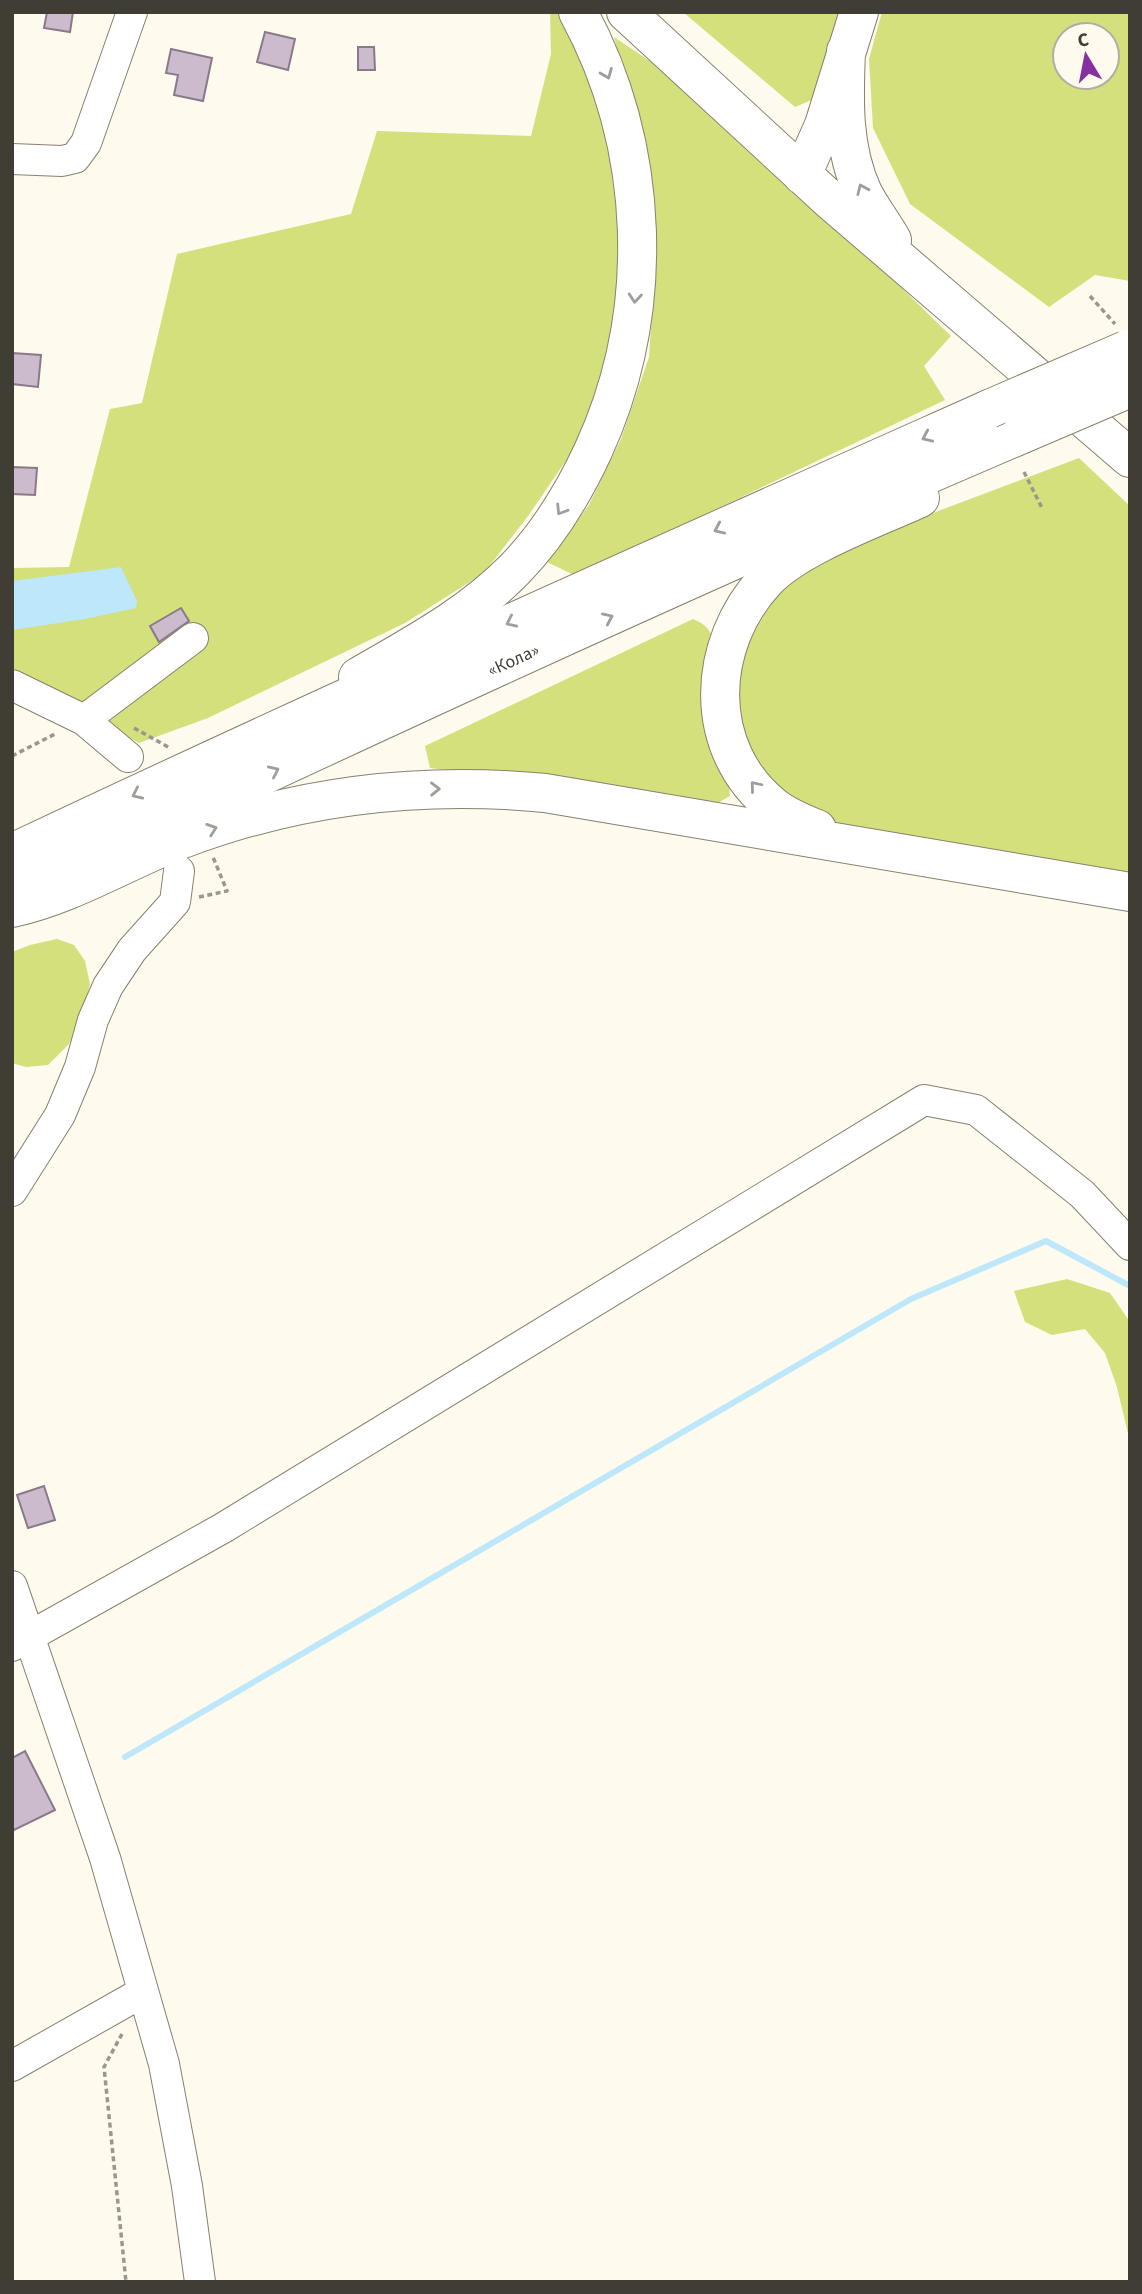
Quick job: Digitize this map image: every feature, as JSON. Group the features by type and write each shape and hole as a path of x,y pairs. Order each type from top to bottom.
{"main road":[{"path":"221,755 413,645 499,584 528,554 558,515 583,472 613,405 626,358 636,296 638,233 633,182 622,123 607,75 578,12"},
{"path":"626,12 802,175 1130,458"},
{"path":"802,175 824,125 859,12"},
{"path":"846,51 845,118 854,167 871,208 910,268"},
{"name":"«Кола»","path":"12,853 221,755 989,409 1127,344"},
{"path":"854,844 772,805 742,769 731,750 724,729 721,674 732,631 745,608 767,579 799,554 933,492 1020,435 1130,388"},
{"name":"«Кола»","path":"12,893 467,682 870,499 1020,435"},
{"path":"12,908 39,902 180,840 245,818 308,802 398,790 473,788 545,793 1130,892"}],"street":[{"path":"12,159 62,161 75,158 86,143 132,12"},
{"path":"84,720 193,638"},
{"path":"12,685 84,720 128,757"},
{"path":"12,1191 60,1115 80,1067 93,1020 108,986 132,950 175,902 180,871"},
{"path":"22,1642 223,1528 924,1100 976,1110 1082,1194 1130,1245"},
{"path":"12,1586 22,1642 105,1858 164,2064 187,2186 200,2282"},
{"path":"12,2066 144,1992"}],"path":[{"path":"1090,296 1127,344"},
{"path":"1024,472 1043,510"},
{"path":"12,756 84,720"},
{"path":"214,860 225,888"},
{"path":"126,2282 104,2067 144,1992"}],"green space":[{"path":"550,12 560,12 584,48 621,161 616,308 599,383 576,446 528,516 484,573 405,623 208,718 139,743 12,675 12,568 69,567 110,409 142,403 177,254 351,214 377,131 531,136 551,54"},
{"path":"683,12 845,12 819,97 795,107"},
{"path":"882,12 1130,12 1130,281 1095,275 1049,307 910,204 873,128 869,59"},
{"path":"614,37 709,101 951,336 924,366 945,400 576,576 545,561 589,505 621,439 649,357 656,254 641,145"},
{"path":"1079,458 1130,506 1130,873 810,820 769,788 737,719 738,663 749,630 790,580 901,525"},
{"path":"693,619 706,627 714,641 730,796 709,808 430,768 425,746"},
{"path":"57,939 74,945 85,961 90,984 81,1018 69,1044 48,1065 26,1067 12,1063 12,952"},
{"path":"1067,1279 1110,1293 1130,1322 1130,1442 1117,1387 1105,1353 1085,1329 1052,1335 1025,1322 1014,1291"}],"water":[{"path":"121,567 137,601 136,608 12,630 12,581"}],"building":[{"path":"47,12 73,12 70,32 44,28"},
{"path":"265,32 295,39 288,70 257,62"},
{"path":"358,47 374,47 375,70 358,70"},
{"path":"171,49 212,58 203,101 174,95 178,75 166,73"},
{"path":"12,353 41,355 38,387 12,384"},
{"path":"12,467 37,468 35,495 12,494"},
{"path":"181,608 189,621 159,642 150,626"},
{"path":"44,1486 55,1520 28,1528 17,1495"},
{"path":"25,1751 55,1810 12,1831 12,1758"}],"waterway":[{"path":"125,1757 911,1299 1046,1241 1130,1286"}]}
